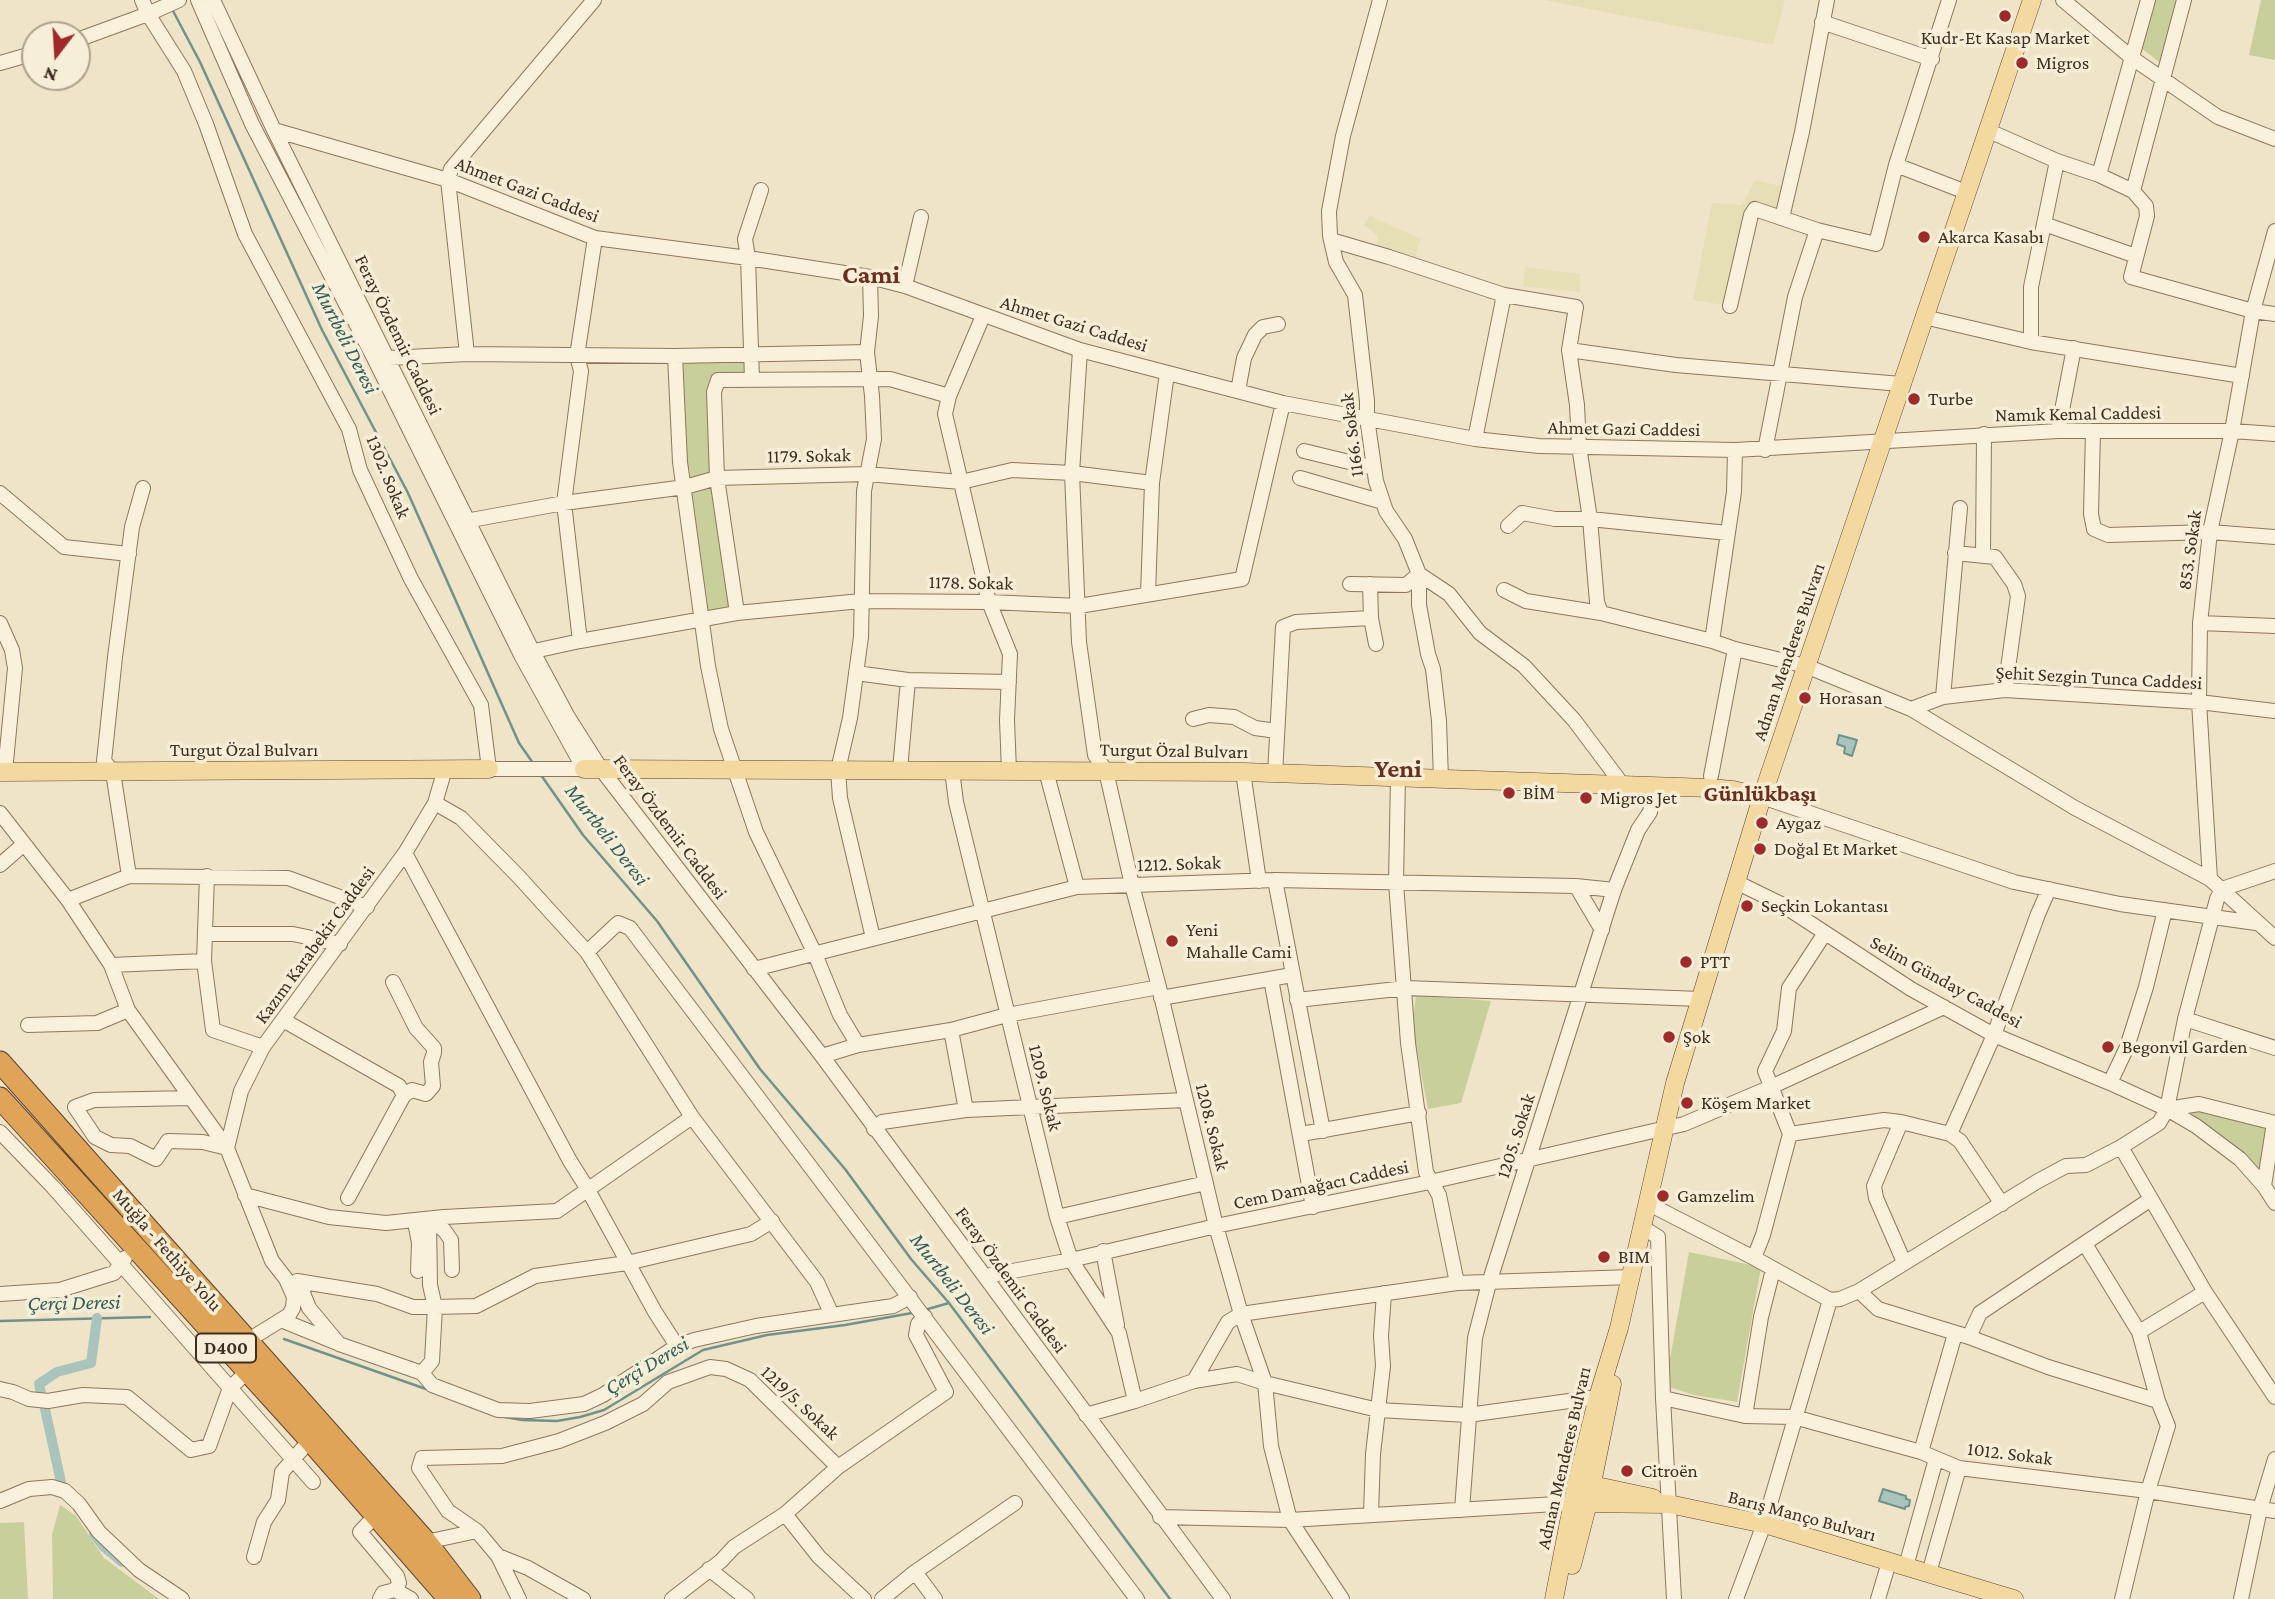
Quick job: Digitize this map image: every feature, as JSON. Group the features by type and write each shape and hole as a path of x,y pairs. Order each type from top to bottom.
{"highway":[{"name":"Muğla - Fethiye Yolu","path":"0,1062 426,1542 470,1599"},
{"name":"Muğla - Fethiye Yolu","path":"0,1098 310,1440 449,1599"}],"main road":[{"name":"Adnan Menderes Bulvarı","path":"1564,1599 1598,1397 1619,1328 1664,1128 1701,999 1762,797 2032,0"},
{"name":"Turgut Özal Bulvarı","path":"3,772 489,769"},
{"name":"Turgut Özal Bulvarı","path":"592,769 1243,772 1622,784 1733,790 1762,797"},
{"name":"Adnan Menderes Bulvarı","path":"1554,1599 1610,1398 1619,1328"},
{"name":"Barış Manço Bulvarı","path":"1582,1494 1653,1506 1669,1504 1764,1524 2014,1599"}],"street":[{"name":"1302. Sokak","path":"142,0 155,11 184,71 206,124 244,234 349,429 360,470 411,579 481,705 489,769"},
{"path":"91,35 178,0"},
{"path":"198,0 252,124 461,521"},
{"name":"Feray Özdemir Caddesi","path":"213,0 274,130 388,358 461,521 526,652 568,717 592,769 822,1056 1223,1599"},
{"path":"467,354 448,180 451,169 594,0"},
{"name":"1166. Sokak","path":"1380,0 1343,135 1329,211 1336,262 1355,295 1374,468 1386,511 1405,539 1419,574"},
{"path":"1782,218 1802,132 1827,0"},
{"path":"1730,306 1751,215 1755,209 1816,230 1875,244 1896,165 1949,0"},
{"path":"2063,0 2132,58 2218,117 2275,139"},
{"path":"2099,175 2148,0"},
{"path":"2133,191 2184,0"},
{"path":"1822,22 1932,59"},
{"path":"0,63 21,57"},
{"name":"Ahmet Gazi Caddesi","path":"274,130 448,180 595,238 748,258 905,286 1080,350 1283,403 1475,439 1539,446 1765,450 1881,442"},
{"path":"1989,131 2133,191 2146,206 2147,216 2131,277 2253,311 2275,314"},
{"path":"2031,342 2031,287 2057,161"},
{"path":"1896,165 1966,192"},
{"path":"751,379 748,258 745,239 761,190"},
{"path":"905,286 921,218"},
{"path":"2044,224 2136,256"},
{"path":"1765,450 1794,297 1816,230"},
{"name":"853. Sokak","path":"2216,884 2199,702 2200,623 2210,532 2232,431 2253,311 2275,231"},
{"path":"580,641 564,503 581,371 577,356 595,238"},
{"path":"1331,240 1504,295 1576,307 1569,350 1590,519 1597,602 1601,613"},
{"path":"870,278 871,316 867,352 874,439 864,491 861,637 838,769 840,798 873,938"},
{"path":"1475,439 1504,295"},
{"path":"983,316 949,396 945,414 989,602 1010,654 1009,771"},
{"path":"1924,317 2031,342 2242,376"},
{"path":"1238,391 1244,358 1255,335 1263,327 1278,324"},
{"path":"2058,431 2074,348"},
{"name":"1208. Sokak","path":"1080,350 1072,473 1079,642 1095,755 1106,771 1216,1226 1241,1314 1265,1383 1271,1446 1290,1520 1342,1599"},
{"path":"1569,350 1676,365 1901,384"},
{"path":"388,358 467,354 675,356 867,352"},
{"path":"675,356 680,462 708,666 721,729 732,769 756,832 815,954 840,1015 858,1045"},
{"path":"1148,594 1152,483 1167,373"},
{"path":"737,613 717,478 715,385 718,380 890,379 949,396"},
{"name":"1178. Sokak","path":"526,652 737,613 862,601 1079,606 1242,579 1283,403"},
{"name":"Namık Kemal Caddesi","path":"1881,442 2058,431 2232,431 2275,435"},
{"path":"2093,432 2091,514 2094,529 2108,535 2210,532 2275,537"},
{"path":"1983,555 1984,434"},
{"path":"1712,641 1734,492 1735,450"},
{"path":"1304,451 1374,468"},
{"name":"1179. Sokak","path":"461,521 685,486 717,478 866,474 961,482 1012,470 1072,473 1152,483"},
{"path":"1300,478 1383,502"},
{"path":"129,876 113,772 104,761 132,527 143,488"},
{"path":"0,492 64,547 129,554"},
{"path":"1943,697 1960,508"},
{"path":"1508,526 1522,513 1555,519 1590,519 1728,533"},
{"path":"1955,553 1995,557 2014,584 2018,596 2005,690"},
{"path":"1350,584 1406,585 1419,574"},
{"path":"1419,574 1419,605 1433,668 1439,721 1441,779"},
{"path":"1419,574 1449,594 1480,633 1524,666 1574,720 1622,784"},
{"path":"1370,584 1371,618 1376,644"},
{"path":"1504,590 1526,601 1601,613 1806,666 1911,709 2075,808 2216,884 2275,938"},
{"path":"1275,774 1283,626 1296,622 1371,618"},
{"path":"0,623 12,650 15,668 3,772"},
{"path":"2200,623 2275,626"},
{"path":"1711,776 1735,649"},
{"path":"856,673 908,680 1009,682"},
{"path":"900,770 908,680"},
{"name":"Şehit Sezgin Tunca Caddesi","path":"1911,709 1943,697 2005,690 2199,702 2275,711"},
{"path":"1193,719 1209,715 1234,717 1255,728 1277,731"},
{"name":"Kazım Karabekir Caddesi","path":"227,1148 241,1091 263,1047 405,853 435,803 445,769"},
{"path":"489,769 592,769"},
{"name":"1209. Sokak","path":"953,770 956,803 1057,1217 1071,1260 1119,1333 1135,1401"},
{"path":"1046,771 1077,887"},
{"path":"1243,772 1259,881"},
{"path":"1398,777 1396,883 1406,988 1408,1043 1426,1172 1439,1195 1457,1283"},
{"name":"1205. Sokak","path":"1462,1510 1475,1338 1489,1283 1614,890 1638,830 1650,812 1654,786"},
{"path":"1762,797 2014,882 2165,910 2256,923"},
{"path":"435,803 461,818 587,952 692,1117 817,1282 832,1315"},
{"path":"0,813 68,900 111,965 128,1010 227,1148 272,1261 286,1279 294,1297 289,1315 247,1341"},
{"path":"0,866 24,844"},
{"path":"405,853 570,1161 654,1312 677,1346"},
{"path":"2216,884 2275,871"},
{"path":"68,900 129,876 288,878 367,908"},
{"path":"207,876 204,961 213,1030 263,1047"},
{"path":"1275,880 1323,1131"},
{"name":"1212. Sokak","path":"754,969 1077,887 1275,880 1576,886 1614,890"},
{"name":"Selim Günday Caddesi","path":"1736,883 1781,904 1944,1007 1994,1035 2167,1109 2219,1142 2240,1159 2275,1203"},
{"path":"1647,1203 1830,1300 1840,1299 1859,1291 2066,1166 2086,1165 2122,1147 2159,1123 2167,1109 2185,1019 2211,917 2216,884"},
{"path":"1576,886 1602,930"},
{"path":"1950,1134 1994,1035 2049,889"},
{"path":"2110,1083 2127,1047 2146,988 2165,910"},
{"path":"587,952 618,923 630,928 865,1243 925,1317 1137,1599"},
{"path":"205,933 293,934 323,938 340,944"},
{"path":"1754,1258 1790,1134 1765,1071 1784,1031 1789,988 1825,933"},
{"path":"111,965 204,961"},
{"path":"822,1056 858,1045 951,1030 1007,1016 1292,975"},
{"path":"1271,979 1313,1207"},
{"path":"348,1198 404,1095 412,1090 426,1094 433,1086 431,1062 434,1048 416,1028 393,982"},
{"path":"1297,1000 1406,988 1701,999"},
{"name":"Cem Damağacı Caddesi","path":"986,1276 1430,1182 1684,1124 1772,1087 1944,1007"},
{"path":"28,1025 97,1023 128,1010"},
{"path":"2185,1019 2275,1048"},
{"path":"283,1020 399,1086 404,1095"},
{"path":"951,1030 966,1110"},
{"path":"190,1098 94,1100 75,1107 95,1137 111,1145 130,1146 156,1159 168,1141 203,1142 227,1148"},
{"path":"874,1129 882,1122 966,1110 1185,1100"},
{"path":"2167,1109 2199,1104 2275,1123 2264,1186"},
{"path":"1301,1134 1419,1112"},
{"path":"245,1195 329,1217 386,1223 557,1211 692,1117"},
{"path":"1790,1134 1884,1121 1901,1122 1950,1134 1960,1141 2002,1203"},
{"path":"1901,1122 1874,1186 1876,1198 1904,1262"},
{"path":"0,1132 121,1264 313,1482"},
{"path":"2122,1147 2205,1292 2275,1397"},
{"path":"1057,1217 1206,1183"},
{"path":"1921,1452 1962,1336 1980,1313 2151,1199"},
{"path":"422,1221 444,1230 451,1240 452,1270"},
{"path":"418,1271 422,1221"},
{"path":"422,1221 435,1307 432,1361 422,1373"},
{"path":"286,1279 377,1294 413,1307 476,1307 535,1276 627,1263 751,1234 772,1221"},
{"path":"1642,1227 1658,1237 1663,1398 1674,1599"},
{"path":"2085,1244 2139,1332 2158,1401 2168,1426 2148,1491 2122,1599"},
{"path":"0,1294 60,1290 114,1273 135,1245"},
{"path":"1103,1251 1119,1333"},
{"path":"1745,1416 1761,1317 1773,1270"},
{"path":"1194,1381 1228,1322 1241,1314 1457,1283 1631,1278"},
{"path":"304,1282 303,1293 310,1308 339,1343"},
{"path":"1859,1291 1878,1309 2158,1401"},
{"path":"2139,1332 2205,1292"},
{"path":"1371,1515 1373,1454 1383,1366 1381,1336 1384,1293"},
{"path":"281,1320 422,1373 432,1385 498,1410 530,1411 562,1409 584,1404 603,1395 677,1346 756,1326 892,1306 909,1297"},
{"path":"1736,1599 1764,1524 1830,1300"},
{"path":"672,1599 748,1536 785,1514 838,1467 946,1392 916,1335 918,1324 925,1317"},
{"name":"1219/5. Sokak","path":"498,1556 477,1531 448,1511 419,1468 422,1458 502,1456 559,1441 634,1409 668,1381 710,1367 726,1369 750,1380 838,1467"},
{"path":"0,1390 29,1399 48,1401 83,1395 127,1397 191,1450 209,1446 230,1388 247,1372"},
{"path":"1086,1415 1194,1381 1237,1374 1378,1410 1468,1415 1598,1397"},
{"name":"1012. Sokak","path":"1663,1398 1745,1416 1794,1417 1921,1452 1959,1468 2148,1491 2268,1510"},
{"path":"254,1557 264,1522 278,1500 282,1472 310,1440"},
{"path":"1878,1599 1897,1564 1936,1459"},
{"path":"2241,1599 2268,1510 2275,1459"},
{"path":"1928,1573 1959,1468"},
{"path":"0,1502 29,1489 52,1487 65,1491 79,1503 99,1532 139,1570 182,1599"},
{"path":"1160,1517 1290,1520 1462,1510 1582,1494"},
{"path":"882,1599 915,1572 1015,1503"},
{"path":"785,1514 819,1557 864,1599"},
{"path":"376,1515 360,1532 397,1576 399,1583 395,1590"},
{"path":"426,1542 477,1531"},
{"path":"498,1556 519,1599"},
{"path":"498,1556 528,1568 583,1599"},
{"path":"709,1569 747,1599"},
{"path":"915,1572 935,1599"},
{"path":"380,1599 383,1593 395,1590 411,1599"}],"shaded area":[{"path":"1544,0 1785,0 1773,45"},
{"path":"1755,180 1785,187 1779,212 1755,210 1730,306 1693,300 1712,203 1742,205"},
{"path":"1370,216 1421,239 1414,259 1377,246 1378,236 1364,225"},
{"path":"1525,267 1580,274 1580,292 1523,286"}],"green space":[{"path":"2153,0 2180,0 2163,65 2141,48"},
{"path":"2261,0 2275,0 2275,60 2249,55"},
{"path":"751,354 752,379 715,385 737,613 701,618 675,356"},
{"path":"1416,995 1491,1001 1461,1103 1428,1109 1412,1025"},
{"path":"2203,1111 2269,1128 2262,1173 2186,1112"},
{"path":"1689,1252 1761,1267 1737,1402 1694,1395 1669,1387 1668,1370"},
{"path":"60,1505 76,1516 104,1558 159,1599 53,1599 52,1535"},
{"path":"24,1522 28,1599 0,1599 0,1523"}],"water":[{"path":"1839,735 1857,740 1852,756 1844,753 1845,747 1837,744"},
{"path":"1883,1489 1906,1496 1906,1499 1910,1500 1909,1506 1905,1509 1879,1501"}],"waterway":[{"name":"Murtbeli Deresi","path":"172,9 200,62 322,330 408,493 519,743 533,763"},
{"name":"Murtbeli Deresi","path":"541,775 583,835 657,921 760,1069 845,1169 911,1259 949,1303 1170,1599"},
{"name":"Çerçi Deresi","path":"928,1309 949,1303"},
{"name":"Çerçi Deresi","path":"505,1417 557,1421 580,1417 604,1410 703,1350 767,1335 912,1313"},
{"name":"Çerçi Deresi","path":"0,1321 150,1317"},
{"path":"41,1393 39,1384 57,1372 91,1363 97,1318"},
{"name":"Çerçi Deresi","path":"284,1339 426,1389"},
{"path":"45,1409 61,1482"},
{"path":"94,1534 104,1547 122,1562"}],"place":[{"name":"Kudr-Et Kasap Market","path":"2005,16"},
{"name":"Migros","path":"2022,63"},
{"name":"Akarca Kasabı","path":"1924,237"},
{"name":"Turbe","path":"1914,399"},
{"name":"Horasan","path":"1805,698"},
{"name":"BİM","path":"1509,793"},
{"name":"Migros Jet","path":"1586,798"},
{"name":"Aygaz","path":"1762,823"},
{"name":"Doğal Et Market","path":"1760,849"},
{"name":"Seçkin Lokantası","path":"1747,906"},
{"name":"Yeni Mahalle Cami","path":"1172,941"},
{"name":"PTT","path":"1686,962"},
{"name":"Şok","path":"1669,1037"},
{"name":"Begonvil Garden","path":"2108,1047"},
{"name":"Köşem Market","path":"1687,1103"},
{"name":"Gamzelim","path":"1663,1196"},
{"name":"BIM","path":"1604,1257"},
{"name":"Citroën","path":"1627,1471"}],"district":[{"name":"Cami","path":"871,275"},
{"name":"Yeni","path":"1398,769"},
{"name":"Günlükbaşı","path":"1760,794"}]}
